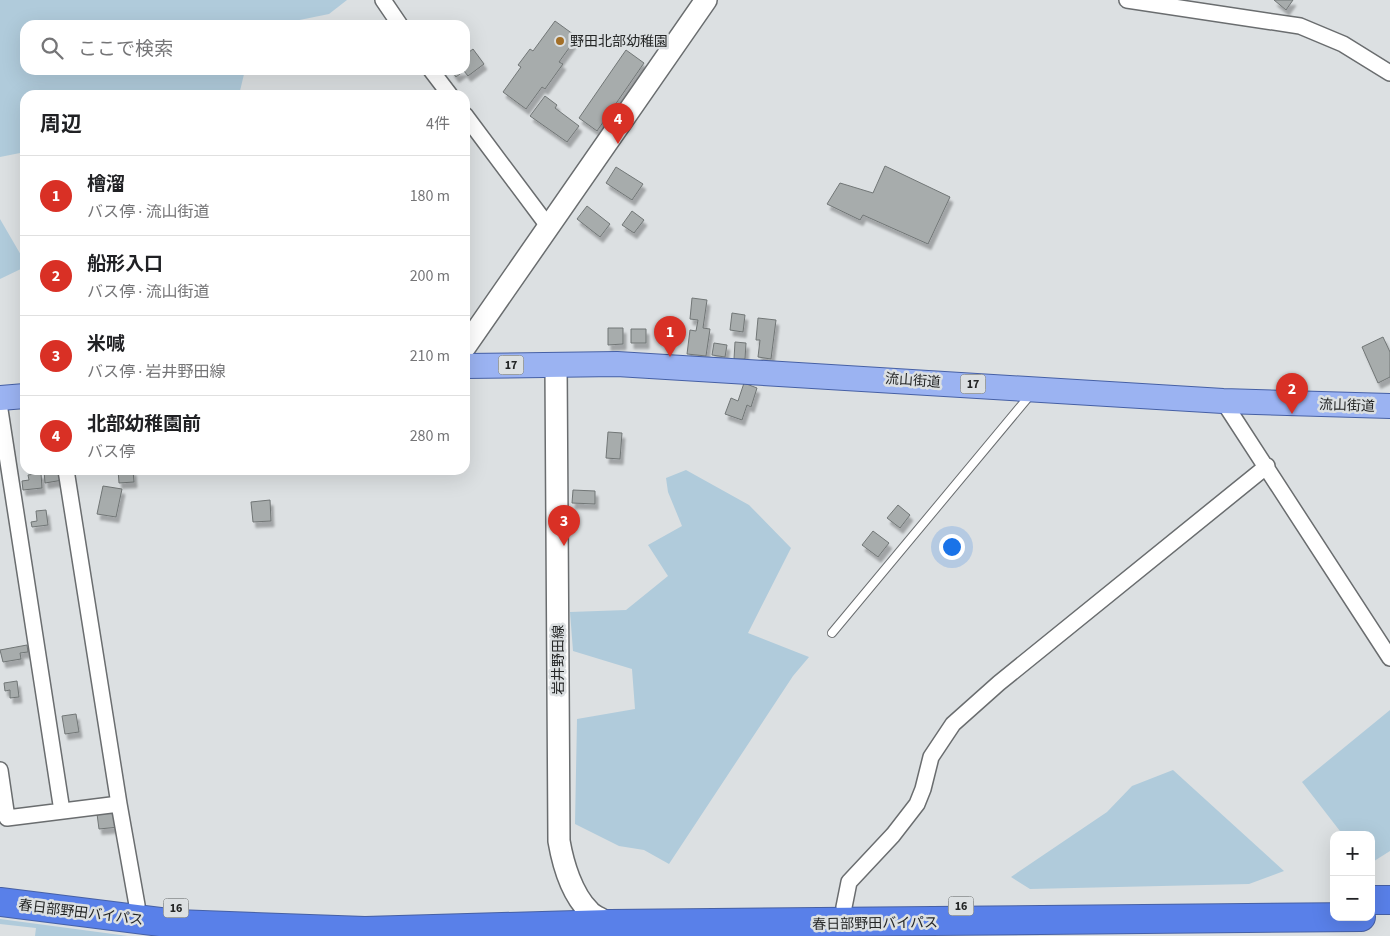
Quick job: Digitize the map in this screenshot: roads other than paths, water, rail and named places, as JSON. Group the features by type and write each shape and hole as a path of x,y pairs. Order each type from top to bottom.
{"highway":[{"name":"春日部野田バイパス","path":"0,886 137,905 221,912 404,914 604,924"},
{"path":"1375,900 1390,900"},
{"name":"春日部野田バイパス","path":"846,922 1330,901"},
{"name":"春日部野田バイパス","path":"0,902 176,924 365,930 604,924 1330,917"},
{"path":"1375,917 1390,917"}],"main road":[{"path":"470,340 706,0"},
{"name":"流山街道","path":"470,366 556,364 678,367 1223,400 1390,406"},
{"name":"岩井野田線","path":"556,364 558,821 562,858 572,881 604,924"},
{"path":"0,398 20,396"}],"street":[{"path":"383,0 397,20"},
{"path":"1127,0 1300,26 1343,44 1390,73"},
{"path":"435,75 446,90"},
{"path":"470,122 548,226"},
{"path":"1223,400 1390,658"},
{"path":"0,410 62,811"},
{"path":"846,922 849,882 893,835 917,804 931,757 953,724 999,683 1266,466"},
{"path":"67,475 137,905"},
{"path":"0,770 8,818 119,804"}],"lane":[{"path":"832,633 1036,388"}],"place":[{"name":"野田北部幼稚園","path":"560,41"},
{"name":"北部幼稚園前","path":"618,144"},
{"name":"檜溜","path":"670,357"},
{"name":"船形入口","path":"1292,414"},
{"name":"米喊","path":"564,546"}]}
